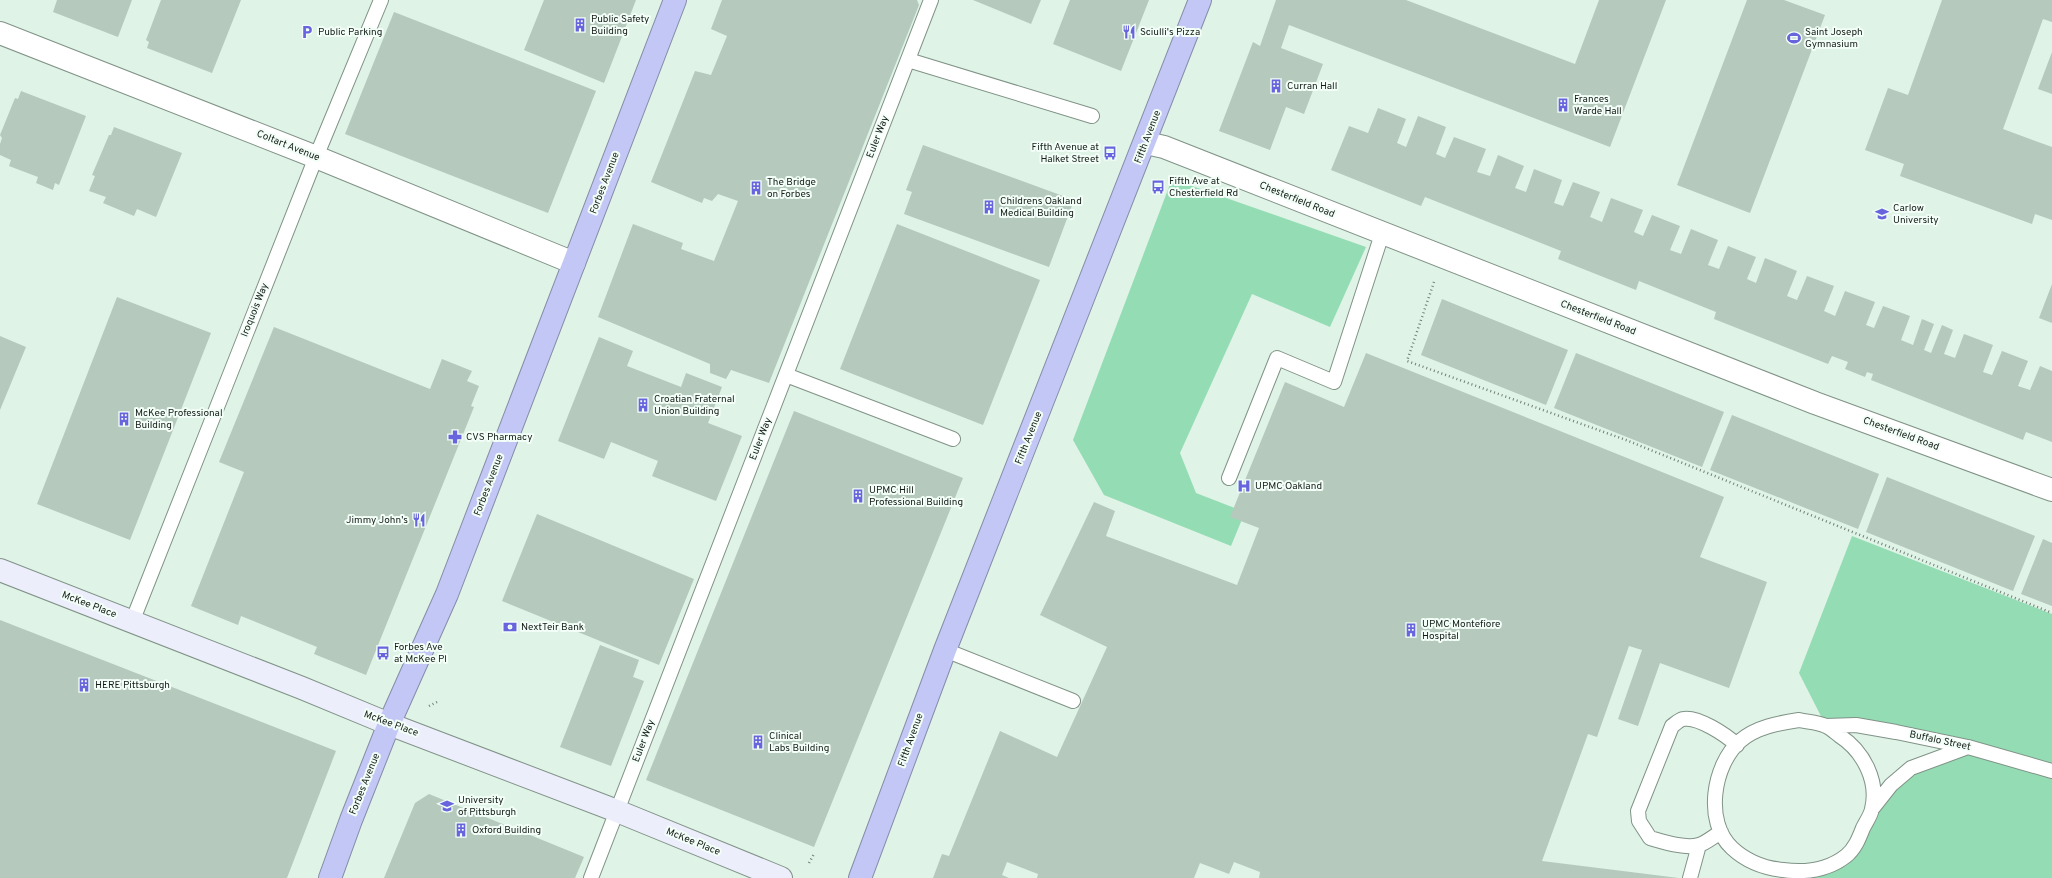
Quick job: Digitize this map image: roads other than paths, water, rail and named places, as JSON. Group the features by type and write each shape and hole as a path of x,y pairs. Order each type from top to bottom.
{"highway":[{"name":"Forbes Avenue","path":"330,878 389,724 447,594 675,0"},
{"name":"Fifth Avenue","path":"860,878 945,650 1146,143 1200,0"}],"street":[{"name":"Coltart Avenue","path":"0,33 316,157 574,263"},
{"name":"Chesterfield Road","path":"1146,143 1164,147 1815,403 2052,490"},
{"name":"McKee Place","path":"0,570 389,724 617,811 781,878"}],"lane":[{"name":"Iroquois Way","path":"132,622 316,157 381,0"},
{"name":"Euler Way","path":"591,878 931,0"},
{"path":"908,60 1092,116"},
{"path":"1229,478 1277,358 1334,382 1382,234"},
{"path":"786,375 953,439"},
{"path":"945,650 1072,701"},
{"path":"1721,832 1699,845 1678,844 1650,838 1639,821 1638,811 1664,742 1672,726 1682,719 1696,720 1707,725 1728,737 1737,745"},
{"path":"1872,808 1873,783 1865,761 1850,743 1826,726 1799,720 1774,724 1752,734 1737,745 1724,765 1715,790 1716,813 1721,832 1731,847 1750,862 1766,868 1802,873 1833,863 1846,855 1856,844 1872,808 1890,785 1911,768 1968,747"},
{"name":"Buffalo Street","path":"1826,726 1856,725 1968,747 2052,770"},
{"path":"1690,878 1699,845"}],"place":[{"name":"Public Safety Building","path":"580,25"},
{"name":"Public Parking","path":"307,32"},
{"name":"Sciulli's Pizza","path":"1129,32"},
{"name":"Saint Joseph Gymnasium","path":"1794,38"},
{"name":"Curran Hall","path":"1276,86"},
{"name":"Frances Warde Hall","path":"1563,105"},
{"name":"Fifth Avenue at Halket Street","path":"1110,153"},
{"name":"Fifth Ave at Chesterfield Rd","path":"1158,187"},
{"name":"The Bridge on Forbes","path":"756,188"},
{"name":"Childrens Oakland Medical Building","path":"989,207"},
{"name":"Carlow University","path":"1882,214"},
{"name":"Croatian Fraternal Union Building","path":"643,405"},
{"name":"McKee Professional Building","path":"124,419"},
{"name":"CVS Pharmacy","path":"455,437"},
{"name":"UPMC Oakland","path":"1244,486"},
{"name":"UPMC Hill Professional Building","path":"858,496"},
{"name":"Jimmy John's","path":"419,520"},
{"name":"NextTeir Bank","path":"510,627"},
{"name":"UPMC Montefiore Hospital","path":"1411,630"},
{"name":"Forbes Ave at McKee Pl","path":"383,653"},
{"name":"HERE Pittsburgh","path":"84,685"},
{"name":"Clinical Labs Building","path":"758,742"},
{"name":"University of Pittsburgh","path":"447,806"},
{"name":"Oxford Building","path":"461,830"}]}
